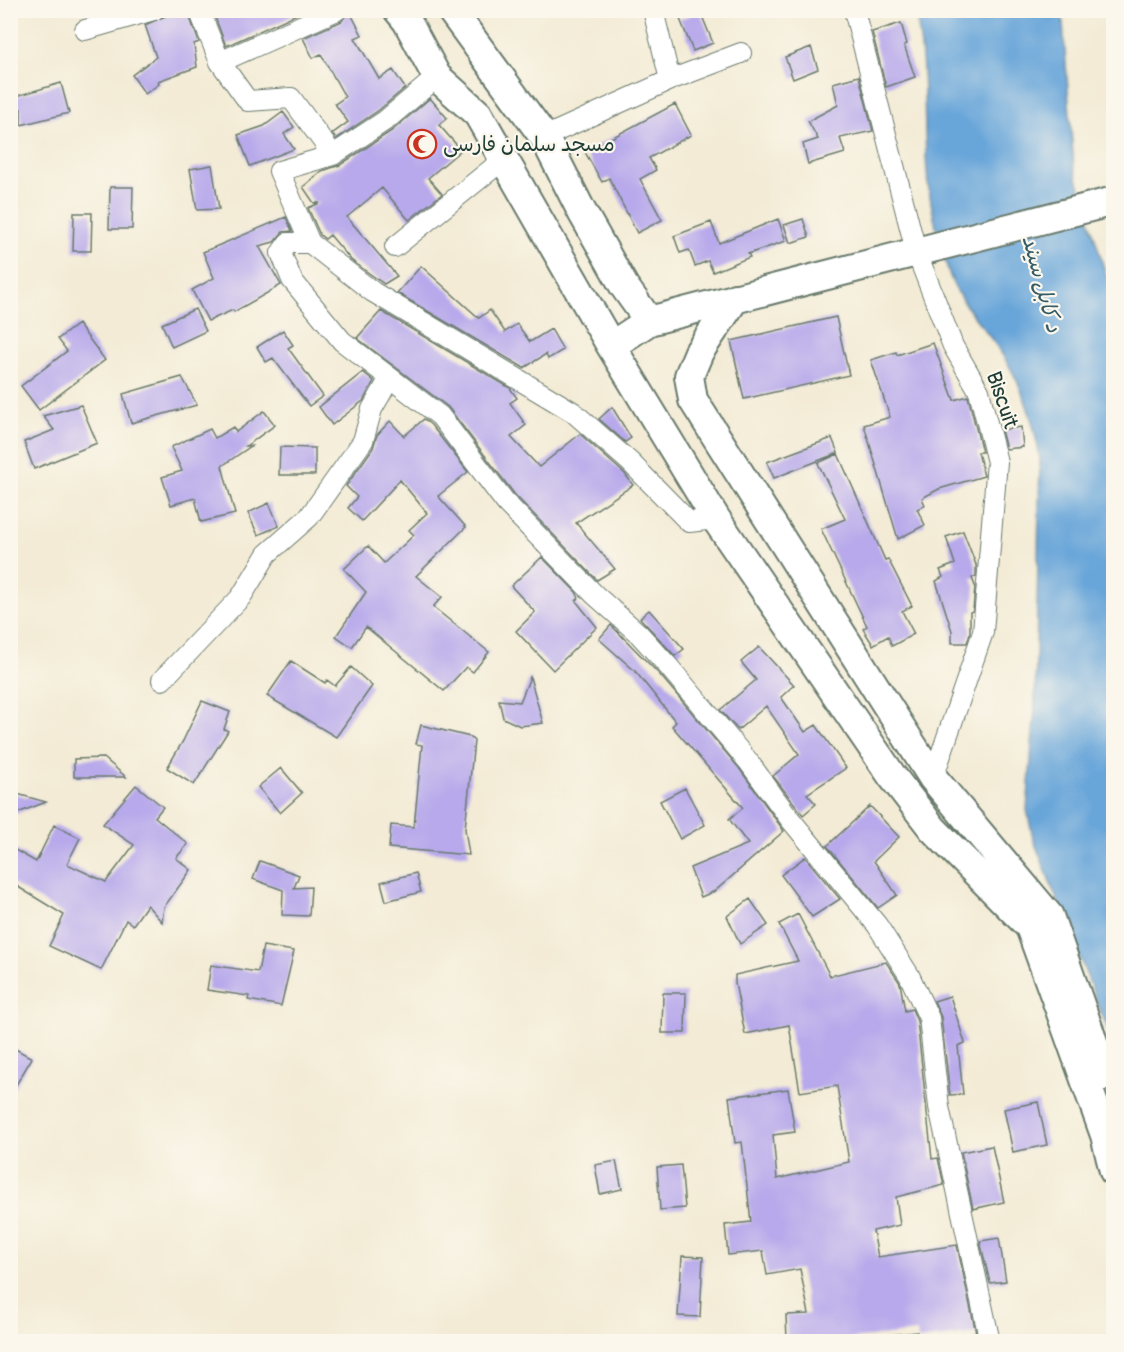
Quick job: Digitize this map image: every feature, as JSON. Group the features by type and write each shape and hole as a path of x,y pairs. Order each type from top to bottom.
{"main road":[{"path":"398,10 407,21 437,77 478,114 611,346 716,519 892,776 933,828 1030,927 1105,1135 1113,1171"},
{"path":"451,10 544,136 603,249 624,286 649,321"},
{"path":"611,346 649,321 1103,204"},
{"path":"735,298 699,352 689,376 693,400 933,778 1049,916 1113,1102"}],"street":[{"path":"85,30 154,10"},
{"path":"199,10 220,62 248,101 291,98 333,155"},
{"path":"220,62 337,10"},
{"path":"653,10 670,80"},
{"name":"Biscuit","path":"854,10 926,249 952,346 978,391 997,462 983,632 933,778"},
{"path":"544,136 670,80 741,53"},
{"path":"437,77 386,120 333,155 279,171 310,243 373,292 573,412 630,462 689,522 716,519"},
{"path":"395,248 504,159"},
{"path":"310,243 288,243 281,253 292,280 342,341 440,416 506,503 595,595 639,634 748,761 790,819 877,925 909,975 929,1018 939,1107 990,1341"},
{"path":"162,680 240,597 267,554 309,517 363,441 372,409 390,378"}],"water":[{"name":"د کابل سيند","path":"915,11 1062,11 1074,168 1113,298 1113,1043 1033,838 1027,810 1035,708 1040,458 1030,415 1014,374 959,295 943,253 928,183 922,54"}],"building":[{"path":"179,10 187,10 199,42 194,44 197,67 158,81 159,84 145,94 132,75 156,57 145,25"},
{"path":"232,10 306,10 226,46 215,17"},
{"path":"349,10 362,35 355,38 379,79 393,70 405,88 379,110 336,139 332,134 348,122 335,104 345,97 321,54 313,58 303,38 342,21"},
{"path":"700,11 713,43 693,51 680,19"},
{"path":"901,23 907,44 904,45 915,77 886,87 872,32"},
{"path":"811,47 818,69 793,79 785,57"},
{"path":"859,76 873,131 840,138 845,153 808,164 803,144 818,139 808,121 838,105 833,83"},
{"path":"61,83 69,113 21,125 21,109 10,107 10,98"},
{"path":"430,98 447,118 439,125 461,150 428,178 442,194 409,220 382,188 347,217 397,276 384,284 351,260 330,235 325,239 320,235 308,208 320,203 314,203 303,187 322,171 340,165 393,130"},
{"path":"675,104 691,135 649,158 656,170 640,179 662,220 637,233 609,178 602,182 585,152"},
{"path":"283,112 294,127 284,134 294,149 250,166 238,135 264,126"},
{"path":"212,165 219,209 197,210 190,169"},
{"path":"110,187 133,187 132,229 109,229"},
{"path":"74,213 92,213 91,251 73,251"},
{"path":"286,217 292,231 283,232 274,242 259,246 281,285 234,312 233,310 208,321 192,290 214,278 203,252"},
{"path":"778,219 786,241 748,254 750,257 713,272 708,261 695,266 689,250 680,253 674,236 711,222 719,243"},
{"path":"803,219 809,237 790,243 784,225"},
{"path":"421,266 479,318 490,310 505,332 517,324 530,342 551,329 563,350 548,359 546,354 524,368 397,293"},
{"path":"195,309 206,331 172,347 162,324"},
{"path":"381,311 510,388 517,398 510,403 526,425 511,437 539,467 580,434 625,474 633,485 576,523 615,569 597,580 515,495 448,407 357,338"},
{"path":"836,317 849,375 744,399 731,341"},
{"path":"78,324 105,360 39,410 21,386 67,351 58,339"},
{"path":"283,330 293,345 288,348 323,396 309,406 273,358 266,362 257,347"},
{"path":"933,343 954,400 968,396 982,452 978,452 984,476 939,489 922,498 925,505 917,509 925,525 898,539 864,425 890,417 871,360 896,352 897,355"},
{"path":"363,372 374,381 363,401 332,425 319,407"},
{"path":"182,377 197,405 131,423 123,394"},
{"path":"81,405 97,443 34,469 24,442 54,430 43,416"},
{"path":"612,407 631,438 625,442 599,419"},
{"path":"264,411 275,425 246,446 251,446 222,466 235,514 201,522 195,498 171,505 162,477 182,471 171,447 210,429 215,438 233,427 236,432"},
{"path":"424,419 468,472 438,496 466,527 416,576 442,597 433,607 489,652 473,672 466,667 444,691 366,627 352,647 336,636 366,592 344,569 368,546 384,563 414,535 409,530 427,513 400,480 362,521 348,508 357,497 346,486 373,448 377,435 390,421 404,436"},
{"path":"1021,427 1023,447 1006,449 1001,430"},
{"path":"832,438 838,453 774,478 767,462"},
{"path":"280,447 315,448 315,475 279,475"},
{"path":"838,454 885,560 888,559 912,606 902,611 914,634 892,646 888,636 873,645 863,629 867,626 821,529 845,519 818,463"},
{"path":"269,503 279,526 258,535 248,513"},
{"path":"963,531 976,565 976,576 972,578 975,586 973,611 970,612 970,633 967,643 952,643 952,631 936,581 943,577 940,570 955,564 946,537"},
{"path":"542,557 576,592 579,598 576,601 597,627 553,670 516,631 535,612 511,586"},
{"path":"649,610 684,649 675,656 640,618"},
{"path":"611,625 660,675 739,768 784,831 715,891 701,897 690,868 748,844 729,819 743,808 672,726 676,722 635,671 599,639"},
{"path":"759,647 794,685 781,697 805,732 816,725 846,768 807,794 816,804 803,815 773,776 799,754 766,706 738,730 720,710 756,680 741,662"},
{"path":"291,661 325,683 327,680 335,686 351,667 372,686 336,737 267,696"},
{"path":"530,677 543,723 520,726 503,718 499,700 520,702"},
{"path":"202,701 230,712 224,729 228,731 194,785 167,768"},
{"path":"421,725 470,737 474,741 465,829 469,855 389,848 391,825 414,827 422,745 416,744"},
{"path":"104,758 126,777 74,777 74,759"},
{"path":"281,768 302,793 280,813 258,787"},
{"path":"136,785 163,807 155,817 188,844 176,858 191,870 164,907 162,922 147,905 133,925 126,920 101,970 49,946 64,915 10,882 10,847 36,862 54,825 80,838 67,864 106,882 134,845 103,824"},
{"path":"685,788 705,825 680,839 660,801"},
{"path":"10,792 46,802 10,816"},
{"path":"870,806 899,837 874,861 897,895 878,908 827,846"},
{"path":"805,857 840,899 812,917 781,875"},
{"path":"260,861 299,875 294,888 311,887 309,916 282,915 283,890 253,879"},
{"path":"416,873 421,892 386,901 381,882"},
{"path":"750,899 768,925 740,944 727,916"},
{"path":"798,914 830,976 886,962 900,983 905,1011 912,1009 917,1021 932,1159 938,1158 944,1185 896,1197 900,1225 873,1231 878,1257 957,1245 976,1333 918,1340 917,1332 851,1339 852,1341 787,1341 786,1315 809,1314 800,1269 767,1275 763,1251 728,1255 725,1225 751,1222 742,1142 735,1143 729,1097 788,1089 795,1132 773,1135 777,1179 849,1162 837,1086 800,1092 789,1025 745,1034 735,975 798,961 779,924"},
{"path":"263,946 294,951 281,1006 248,1000 249,996 207,990 211,965 258,972"},
{"path":"663,993 686,993 685,1033 662,1033"},
{"path":"950,996 965,1043 958,1046 963,1094 950,1095 941,1017 934,1001"},
{"path":"10,1046 32,1058 10,1095"},
{"path":"1038,1102 1047,1145 1013,1152 1004,1109"},
{"path":"992,1146 1004,1202 973,1209 961,1152"},
{"path":"616,1161 622,1189 600,1194 595,1165"},
{"path":"681,1165 685,1208 660,1210 657,1167"},
{"path":"999,1238 1006,1281 990,1283 980,1241"},
{"path":"682,1256 703,1257 700,1317 678,1316"}],"place":[{"name":"مسجد سلمان فارسی","path":"422,144"}]}
